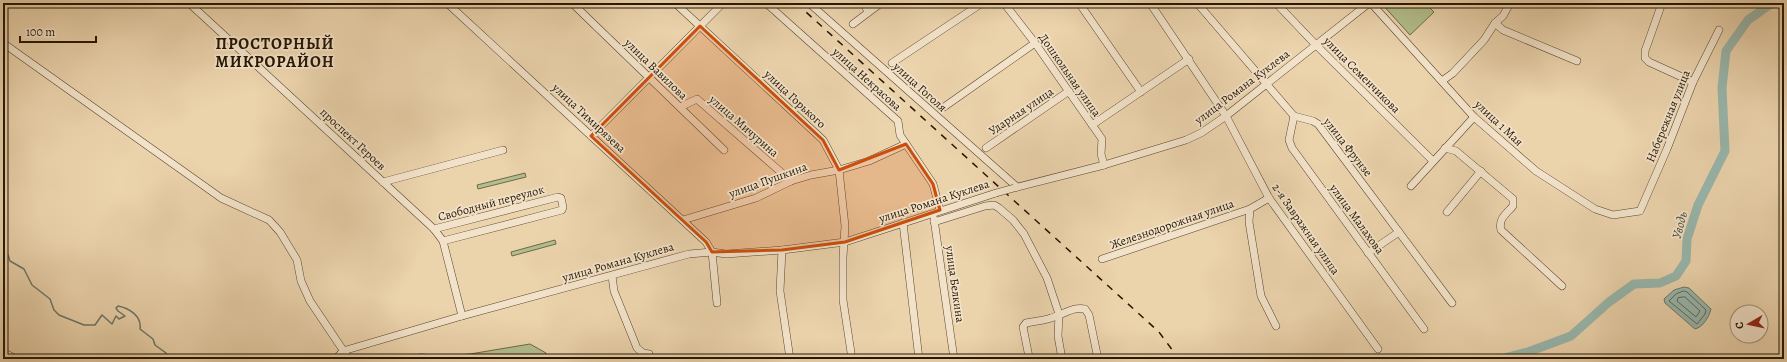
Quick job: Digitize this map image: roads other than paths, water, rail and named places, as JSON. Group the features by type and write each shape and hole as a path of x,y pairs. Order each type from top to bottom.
{"street":[{"name":"проспект Героев","path":"189,3 434,229 443,241 462,316"},
{"name":"улица Тимирязева","path":"447,3 683,220 706,242 712,252"},
{"name":"улица Вавилова","path":"572,3 724,150"},
{"name":"улица Горького","path":"675,3 823,140 839,170 845,226 843,300 852,359"},
{"path":"591,136 723,3"},
{"name":"улица Некрасова","path":"766,3 898,122 900,135 933,184 937,211"},
{"name":"улица Гоголя","path":"809,3 1015,187"},
{"path":"864,3 868,12"},
{"path":"853,24 881,3"},
{"path":"892,63 982,3"},
{"name":"Дошкольная улица","path":"1004,3 1035,43 1102,139 1101,154 1104,165"},
{"path":"1079,3 1141,92"},
{"name":"2-я Завражная улица","path":"1150,3 1226,116 1269,198 1378,349"},
{"path":"1197,3 1294,116"},
{"name":"улица Семенчикова","path":"1276,3 1315,44 1433,161"},
{"name":"улица Романа Куклева","path":"343,351 462,316 689,254 712,252 726,254 782,250 845,242 1015,187 1104,165 1186,140 1201,133 1226,116 1315,44 1370,3"},
{"name":"улица 1 Мая","path":"1370,3 1474,117 1536,171 1595,210 1613,215 1640,211"},
{"path":"1442,81 1453,73 1484,40 1495,23 1503,16 1510,3"},
{"path":"1662,3 1645,51 1645,58 1649,62 1692,82"},
{"path":"1495,23 1503,30 1577,61"},
{"name":"Набережная улица","path":"1640,211 1668,149 1692,82 1719,30"},
{"path":"3,43 221,198 269,220 280,232 297,260 301,281 310,301 349,359"},
{"path":"944,107 1035,43"},
{"path":"1092,125 1189,60"},
{"name":"Ударная улица","path":"986,148 1069,92"},
{"name":"улица Мичурина","path":"680,107 697,99 791,181"},
{"name":"улица Фрунзе","path":"1294,116 1313,121 1318,124 1452,303"},
{"name":"улица Малахова","path":"1294,116 1289,140 1292,148 1424,330"},
{"path":"1411,186 1474,117"},
{"name":"улица Пушкина","path":"683,220 756,198 791,181 811,175 839,170 869,161 906,144"},
{"path":"1445,148 1456,151 1513,198 1513,206 1501,219 1499,224 1501,230 1562,286"},
{"path":"383,182 504,150"},
{"path":"1447,212 1481,172"},
{"name":"Свободный переулок","path":"434,229 540,201 558,197 561,198 563,207 562,210 443,241"},
{"name":"Железнодорожная улица","path":"1102,259 1250,209 1269,198"},
{"path":"540,201 544,215"},
{"path":"934,222 985,206 994,206 999,208 1013,220 1024,234 1047,278 1059,314 1058,336 1062,359"},
{"path":"1250,209 1250,222 1261,296 1276,326"},
{"path":"504,211 508,224"},
{"name":"улица Белкина","path":"937,211 934,222 954,359"},
{"path":"470,220 474,233"},
{"path":"903,223 919,359"},
{"path":"1368,253 1399,232"},
{"path":"782,250 780,291 790,359"},
{"path":"712,252 717,303"},
{"path":"612,276 614,291 637,348 643,353 649,354"},
{"path":"1028,357 1023,327 1026,323 1052,318 1059,314 1081,308 1085,309 1089,315 1098,359"},
{"path":"336,359 343,351"},
{"path":"3,352 16,359"}],"water":[{"path":"1684,287 1689,288 1711,309 1709,315 1701,326 1695,329 1665,303 1664,299 1674,290"}],"waterway":[{"name":"Уводь","path":"1500,359 1528,352 1571,336 1609,302 1634,284 1660,283 1676,276 1686,261 1687,239 1698,205 1725,151 1722,88 1726,51 1748,20 1772,3"},
{"path":"3,245 10,261 24,269 32,285 50,299 54,310 59,315 84,325 95,325 102,315 112,324 116,316 119,319 125,316 116,308 118,306 126,309 134,313 139,320 140,329 153,339 155,345 166,353 167,359"},
{"path":"174,359 184,359"}],"railway":[{"path":"796,3 1159,332 1179,359"}],"district":[{"name":"ПРОСТОРНЫЙ МИКРОРАЙОН","path":"275,52"}]}
